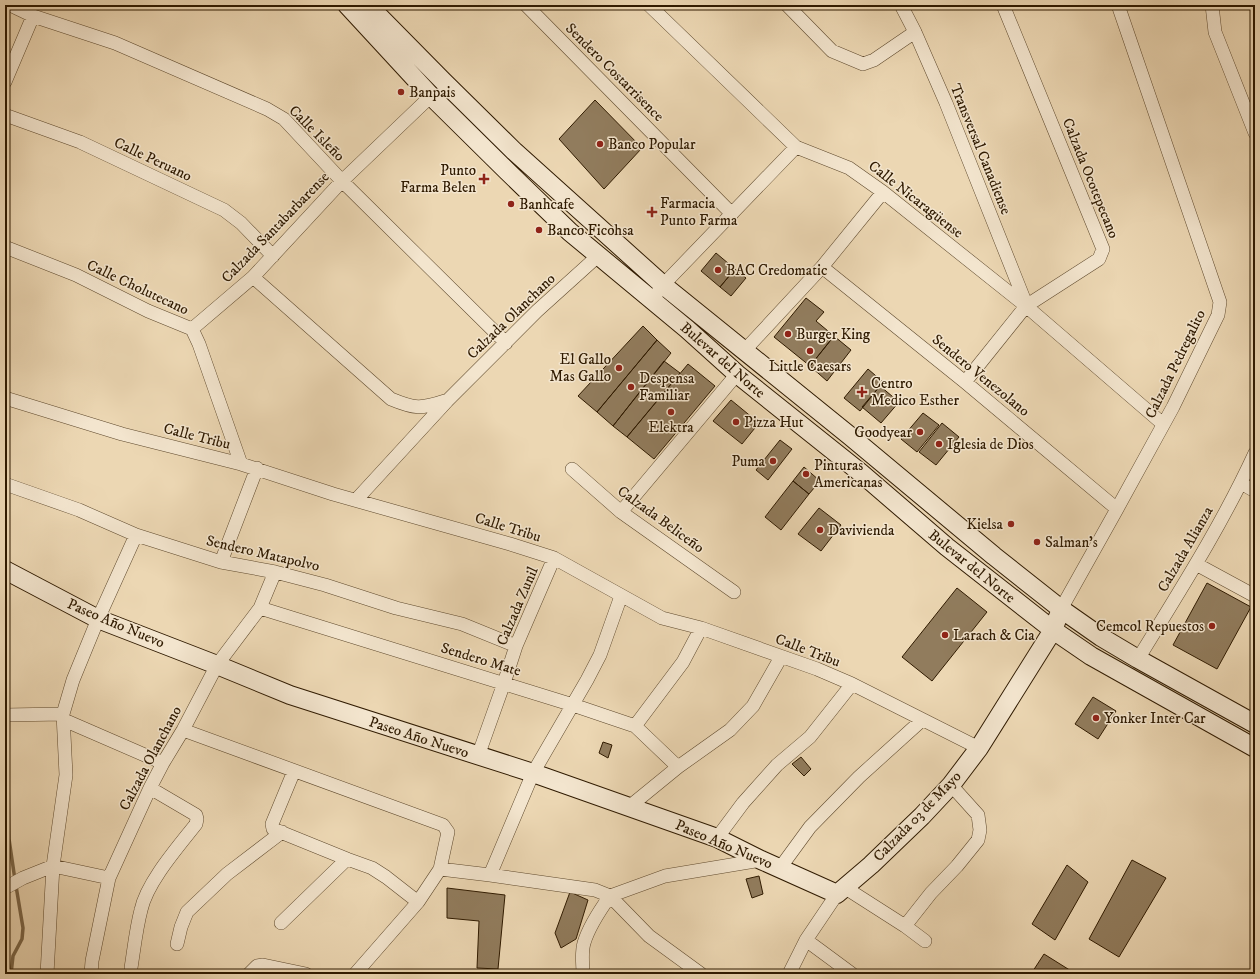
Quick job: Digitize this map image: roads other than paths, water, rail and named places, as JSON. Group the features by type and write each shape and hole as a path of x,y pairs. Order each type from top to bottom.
{"main road":[{"name":"Bulevar del Norte","path":"347,5 431,96 558,221 737,374 861,473 947,547 1053,630 1091,656 1255,748"},
{"name":"Bulevar del Norte","path":"368,5 514,151 663,285 850,436 994,556 1061,609 1101,637 1255,724"},
{"name":"Paseo Año Nuevo","path":"5,570 98,619 290,695 533,773 717,838 760,860 841,890"},
{"name":"Calzada 03 de Mayo","path":"841,890 871,865 916,822 951,785 979,748 1053,630 1061,609"}],"street":[{"name":"Calle Isleño","path":"10,5 33,16 115,43 267,109 284,119 342,181 506,343"},
{"name":"Sendero Costarrisence","path":"526,5 732,214"},
{"name":"Calle Nicaragüense","path":"650,5 796,147 848,168 883,192 1026,306 1163,424"},
{"path":"787,5 832,50 863,64 874,60 915,32"},
{"name":"Transversal Canadiense","path":"901,5 915,32 946,102 1026,306"},
{"name":"Calzada Ocotepecano","path":"965,382 1026,306 1099,259 1102,249 1004,5"},
{"name":"Calzada Pedregalito","path":"1061,609 1173,407 1218,315 1220,302 1118,5"},
{"path":"1212,5 1215,32 1255,133"},
{"path":"5,82 33,16"},
{"name":"Calzada Santabarbarense","path":"192,330 253,277 342,181 431,96"},
{"name":"Calle Peruano","path":"5,115 80,142 224,210 241,223 273,256"},
{"path":"652,300 663,285 796,147"},
{"path":"744,351 822,267 883,192"},
{"name":"Calle Cholutecano","path":"5,247 76,275 148,311 192,330 199,344 241,464"},
{"name":"Calzada Olanchano","path":"356,500 447,401 537,311 599,255"},
{"name":"Sendero Venezolano","path":"822,267 965,382 1117,509"},
{"path":"253,277 391,399 410,407 429,407 447,401"},
{"path":"621,512 737,374"},
{"name":"Calle Tribu","path":"6,397 122,434 257,468 356,500 554,558 662,618 701,628 817,669 852,684 979,748"},
{"name":"Calzada Alianza","path":"1138,659 1196,564 1241,483 1255,453"},
{"path":"221,562 257,468"},
{"name":"Calzada Beliceño","path":"572,469 621,512 734,592"},
{"path":"1241,483 1255,491"},
{"name":"Sendero Matapolvo","path":"5,484 79,510 136,535 221,562 275,572 325,585 396,608 462,624 516,646"},
{"path":"46,974 53,866 66,775 64,717 73,680 98,619 136,535"},
{"name":"Calzada Zunil","path":"478,756 516,646 554,558"},
{"path":"1196,564 1255,596"},
{"name":"Calzada Olanchano","path":"91,974 92,961 109,878 150,788 183,730 217,665 260,608 275,572"},
{"path":"490,874 533,773 573,705 600,655 621,596"},
{"name":"Sendero Mate","path":"260,608 504,683 635,726 678,767"},
{"path":"635,726 683,662 701,628"},
{"path":"629,807 678,767 730,730 753,706 781,657"},
{"path":"717,838 743,803 777,765 810,737 852,684"},
{"path":"5,715 64,717 163,763"},
{"path":"780,868 810,826 859,777 922,720"},
{"path":"183,730 443,825 448,832 440,869 418,902 355,974"},
{"path":"294,771 272,824 273,829 372,868 418,902"},
{"path":"905,926 931,893 957,866 978,840 980,830 978,815 951,785"},
{"path":"131,968 141,909 147,893 169,858 196,824 197,819 196,815 150,788"},
{"path":"177,944 180,927 187,912 227,874 282,832"},
{"path":"280,923 347,859"},
{"path":"583,974 582,953 584,942 596,918 610,896 665,876 760,860"},
{"path":"6,888 23,878 53,866 109,878"},
{"path":"440,869 490,874 595,890 610,896 649,936 701,974"},
{"name":"Paseo Año Nuevo","path":"841,890 905,926 924,941"},
{"name":"Calzada 03 de Mayo","path":"789,974 806,940 841,890"},
{"path":"806,940 852,974"},
{"path":"249,974 257,966 263,965 306,974"}],"waterway":[{"path":"5,666 5,673"},
{"path":"5,770 8,775 9,839 15,880"},
{"path":"11,974 13,956 22,939 23,928 16,886"}],"place":[{"name":"Banpais","path":"401,92"},
{"name":"Banco Popular","path":"600,144"},
{"name":"Punto Farma Belen","path":"484,179"},
{"name":"Banhcafe","path":"511,204"},
{"name":"Farmacia Punto Farma","path":"652,212"},
{"name":"Banco Ficohsa","path":"539,230"},
{"name":"BAC Credomatic","path":"718,270"},
{"name":"Burger King","path":"788,334"},
{"name":"Little Caesars","path":"810,351"},
{"name":"El Gallo Mas Gallo","path":"619,368"},
{"name":"Despensa Familiar","path":"631,387"},
{"name":"Centro Medico Esther","path":"862,392"},
{"name":"Elektra","path":"671,412"},
{"name":"Pizza Hut","path":"736,422"},
{"name":"Goodyear","path":"920,432"},
{"name":"Iglesia de Dios","path":"939,444"},
{"name":"Puma","path":"773,461"},
{"name":"Pinturas Americanas","path":"806,474"},
{"name":"Kielsa","path":"1011,524"},
{"name":"Davivienda","path":"820,530"},
{"name":"Salman's","path":"1037,542"},
{"name":"Cemcol Repuestos","path":"1212,626"},
{"name":"Larach & Cia","path":"945,635"},
{"name":"Yonker Inter Car","path":"1096,718"}]}
